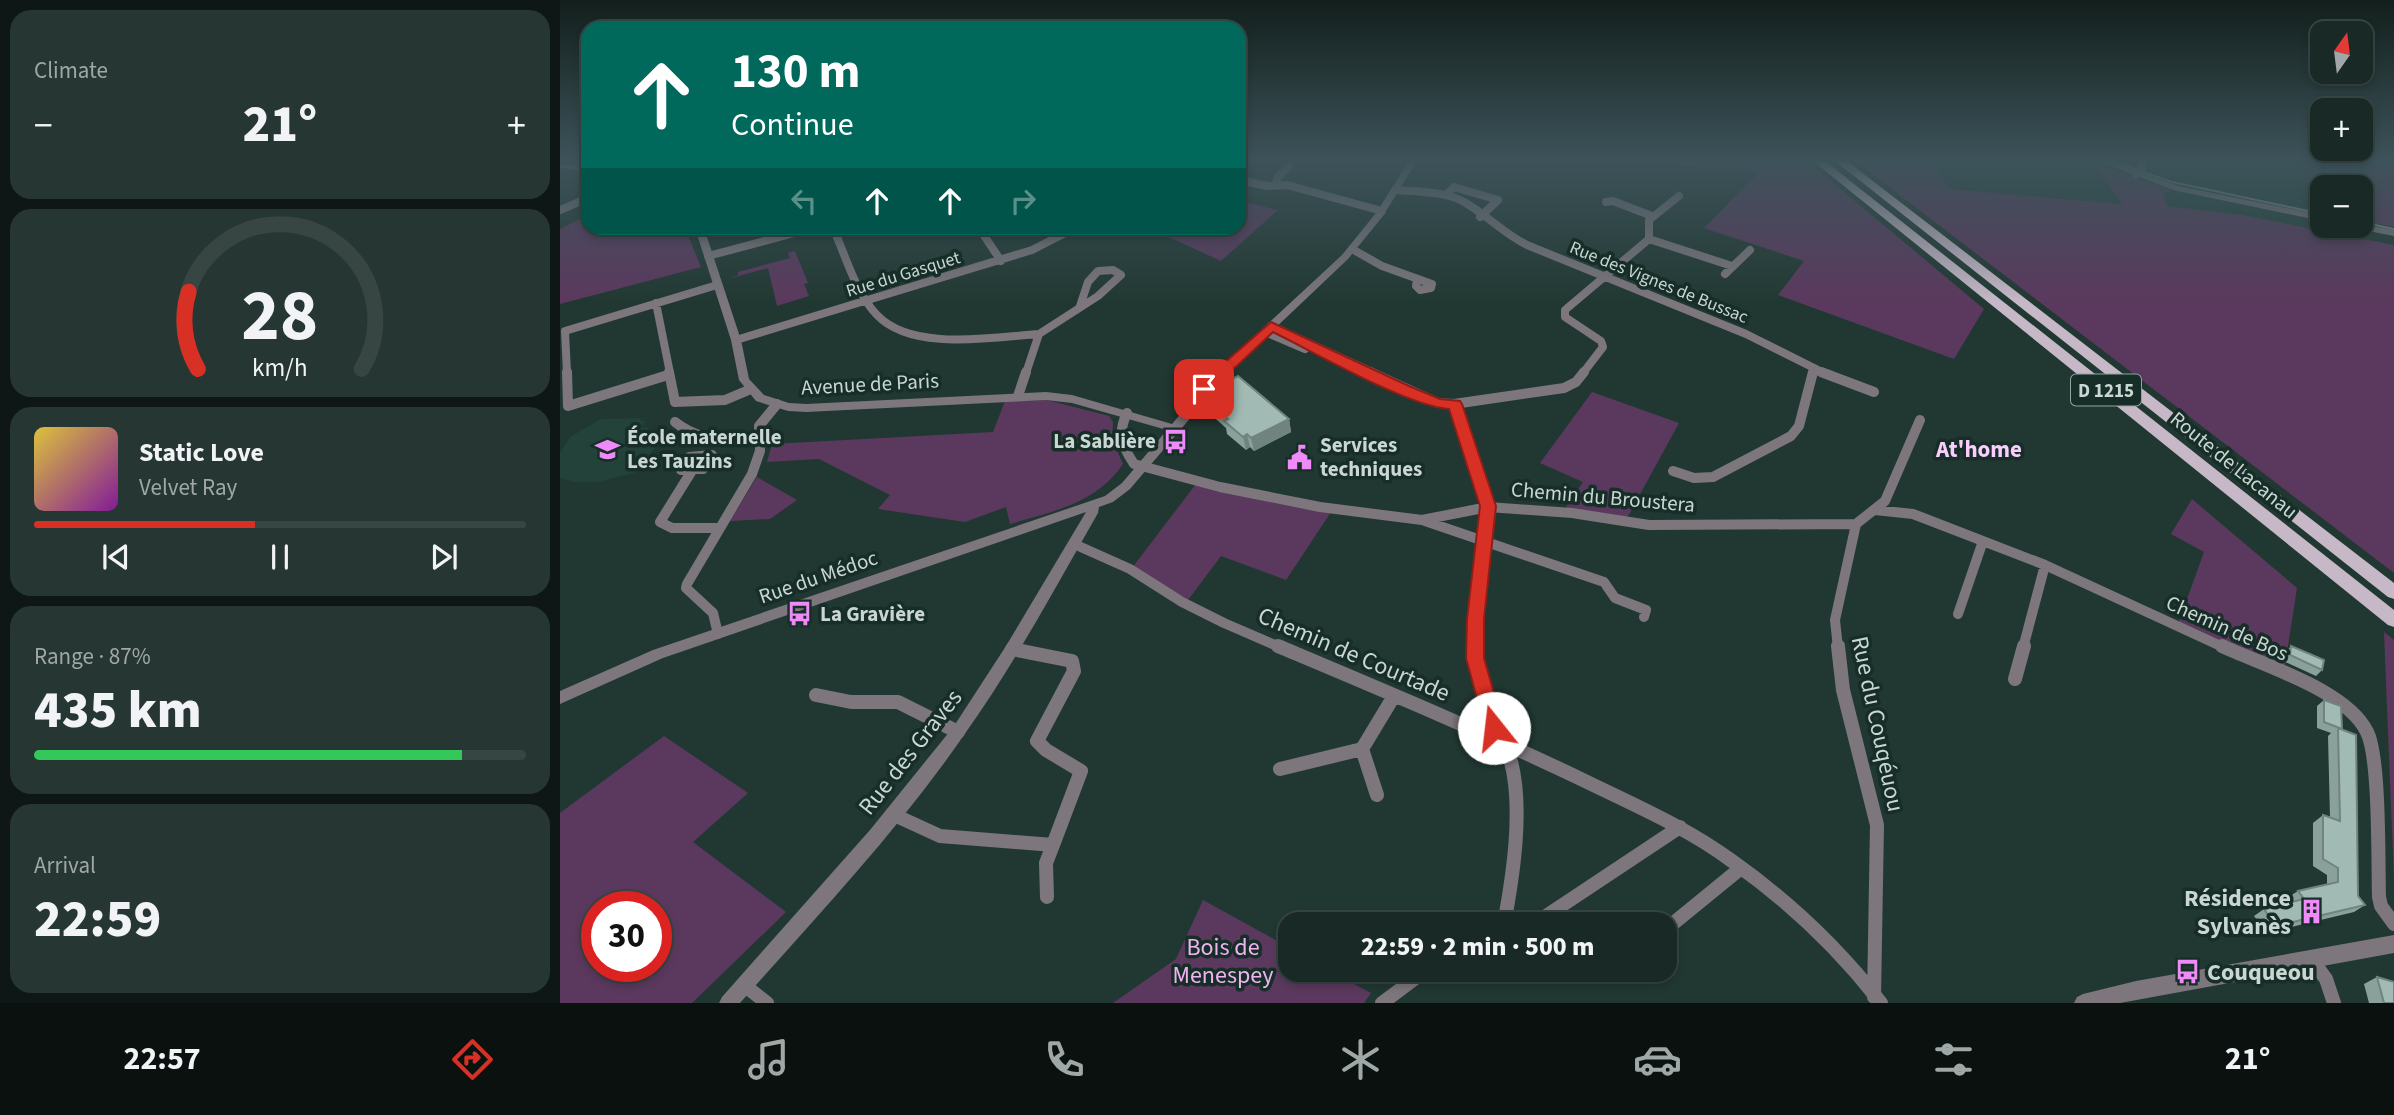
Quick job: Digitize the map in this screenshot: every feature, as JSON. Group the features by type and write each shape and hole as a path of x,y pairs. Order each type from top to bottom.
{"main road":[{"name":"Route de Lacanau","path":"1876,208 2394,620"},
{"name":"Route de Lacanau","path":"1899,208 2394,592"}],"street":[{"path":"1370,208 1382,211"},
{"name":"Rue du Médoc","path":"560,698 649,658 1093,504 1139,465 1169,427 1229,365 1352,249 1384,208"},
{"name":"Rue des Vignes de Bussac","path":"1470,208 1480,217 1527,245 1746,334 1814,368 1874,392"},
{"path":"1480,217 1489,208"},
{"path":"1631,208 1652,216"},
{"path":"1649,239 1648,225 1652,216 1663,208"},
{"path":"2273,208 2310,215"},
{"path":"2373,229 2394,233"},
{"path":"656,303 667,375 675,402 725,400 751,389 744,380 736,340 701,235"},
{"path":"708,256 787,235"},
{"path":"836,235 867,301 878,317 893,328 909,333 946,338 1039,334 1119,282 1121,275 1111,269 1094,273 1086,283 1080,306"},
{"path":"984,235 1001,261"},
{"name":"Rue du Gasquet","path":"736,340 1001,261 1032,250 1061,235"},
{"path":"1649,239 1729,270 1750,250"},
{"path":"1268,329 1361,375 1367,369 1438,403 1454,404 1564,388 1576,382 1603,347 1601,341 1565,317 1565,310 1649,239"},
{"path":"1352,249 1382,266 1417,279"},
{"path":"667,375 564,407 565,331 577,325 717,285"},
{"path":"1018,396 1039,334"},
{"path":"1673,471 1694,478 1713,477 1791,436 1799,426 1814,368"},
{"name":"Avenue de Paris","path":"751,389 760,398 777,404 807,408 1018,396 1072,399 1169,427"},
{"path":"718,634 713,613 686,588 690,576 752,474 760,451 759,426 777,404"},
{"path":"1454,404 1488,506 1475,619 1475,658 1501,741 1510,757 1516,803 1511,887 1506,912"},
{"path":"1127,413 1118,440 1139,465"},
{"path":"1856,524 1860,518 1885,501 1920,420"},
{"path":"675,422 682,429 736,441 760,439"},
{"name":"Chemin du Broustera","path":"1139,465 1220,487 1320,507 1422,520 1488,506 1572,513 1649,524 1856,524"},
{"path":"693,469 660,522 672,528 719,528"},
{"name":"Rue des Graves","path":"728,1003 892,814 958,732 1012,649 1093,513 1093,504"},
{"name":"Chemin de Bos","path":"1875,510 1913,514 2045,565 2331,696 2353,712 2370,730 2379,897 2381,906 2394,924"},
{"path":"1422,520 1604,582 1615,598 1646,610 1644,617"},
{"name":"Rue du Couqéuou","path":"1856,524 1838,597 1835,632 1843,690 1877,825 1876,1001"},
{"path":"1958,614 1983,541"},
{"name":"Chemin de Courtade","path":"1074,544 1130,569 1214,618 1501,741 1680,827 1741,868 1797,914 1843,958 1876,1001"},
{"path":"2015,679 2045,565"},
{"path":"1012,649 1072,661 1074,671 1037,741 1042,749 1074,763 1081,771 1046,863 1047,897"},
{"path":"816,695 851,702 898,702 958,732"},
{"path":"1280,768 1362,749 1394,696"},
{"path":"1362,749 1377,795"},
{"path":"892,814 940,836 1053,845"},
{"path":"1552,912 1680,827"},
{"path":"1677,920 1741,868"},
{"path":"2083,1003 2136,990 2392,947"},
{"path":"2312,960 2326,979 2334,1003"},
{"path":"1382,1003 1410,982"},
{"path":"744,985 767,1003"}],"shaded area":[{"path":"2161,208 2310,208 2310,229 2242,215"},
{"name":"École maternelle Les Tauzins","path":"641,418 640,421 645,421 641,427 649,428 647,431 665,434 637,472 599,482 574,482 560,478 560,453 570,437 601,419"}],"green space":[{"path":"1246,208 1278,210 1221,261 1164,235 1246,235"},
{"path":"1724,208 1863,208 1984,309 1954,359 1778,295 1804,261 1704,228"},
{"path":"1916,208 2182,208 2242,215 2310,228 2310,238 2359,238 2394,245 2394,573"},
{"path":"2373,208 2394,208 2394,227 2373,223"},
{"path":"581,218 581,235 688,235 701,267 560,304 560,229"},
{"path":"795,251 808,283 804,284 809,296 777,306 768,268 728,279 738,275 738,272 790,258 788,253"},
{"path":"1592,392 1679,423 1626,520 1562,513 1583,482 1540,463"},
{"path":"1047,400 1109,416 1113,422 1112,440 1123,464 1112,478 1087,497 1058,510 1010,524 1006,507 965,522 878,509 890,495 819,459 767,462 772,444 993,432 1005,401"},
{"path":"757,477 797,500 770,519 730,521"},
{"path":"1196,484 1331,512 1286,580 1221,556 1188,600 1132,568"},
{"path":"2192,499 2297,588 2284,672 2178,624 2204,552 2171,534"},
{"path":"2384,632 2394,640 2394,881"},
{"path":"664,736 748,793 693,842 786,912 692,1003 560,1003 560,813"},
{"name":"Bois de Menespey","path":"1203,900 1278,941 1278,982 1350,982 1371,993 1364,1003 1113,1003 1176,959"}],"building":[{"path":"1238,376 1289,419 1251,438 1247,434 1243,437 1224,421 1228,419 1204,399 1210,397 1205,393"},
{"path":"2291,646 2324,660 2322,670 2290,655"},
{"path":"2324,700 2341,706 2342,729 2324,722"},
{"path":"2338,728 2356,735 2358,896 2365,905 2276,926 2264,909 2304,899 2298,891 2338,882 2338,868 2323,859 2323,815 2340,821"},
{"path":"2377,977 2394,982 2394,1003 2384,1003"}],"tram line":[{"path":"2293,208 2310,211"},
{"path":"2373,225 2394,229"}],"place":[{"name":"La Sablière","path":"1176,441"},
{"name":"École maternelle Les Tauzins","path":"607,449"},
{"name":"Services techniques","path":"1300,457"},
{"name":"La Gravière","path":"800,614"},
{"name":"Résidence Sylvanès","path":"2311,912"},
{"name":"Couqueou","path":"2187,972"}],"district":[{"name":"At'home","path":"1979,449"}],"route":[{"path":"1204,389 1271,326 1367,369 1404,389 1438,403 1454,404 1488,506 1475,619 1475,658 1494,728"}]}
